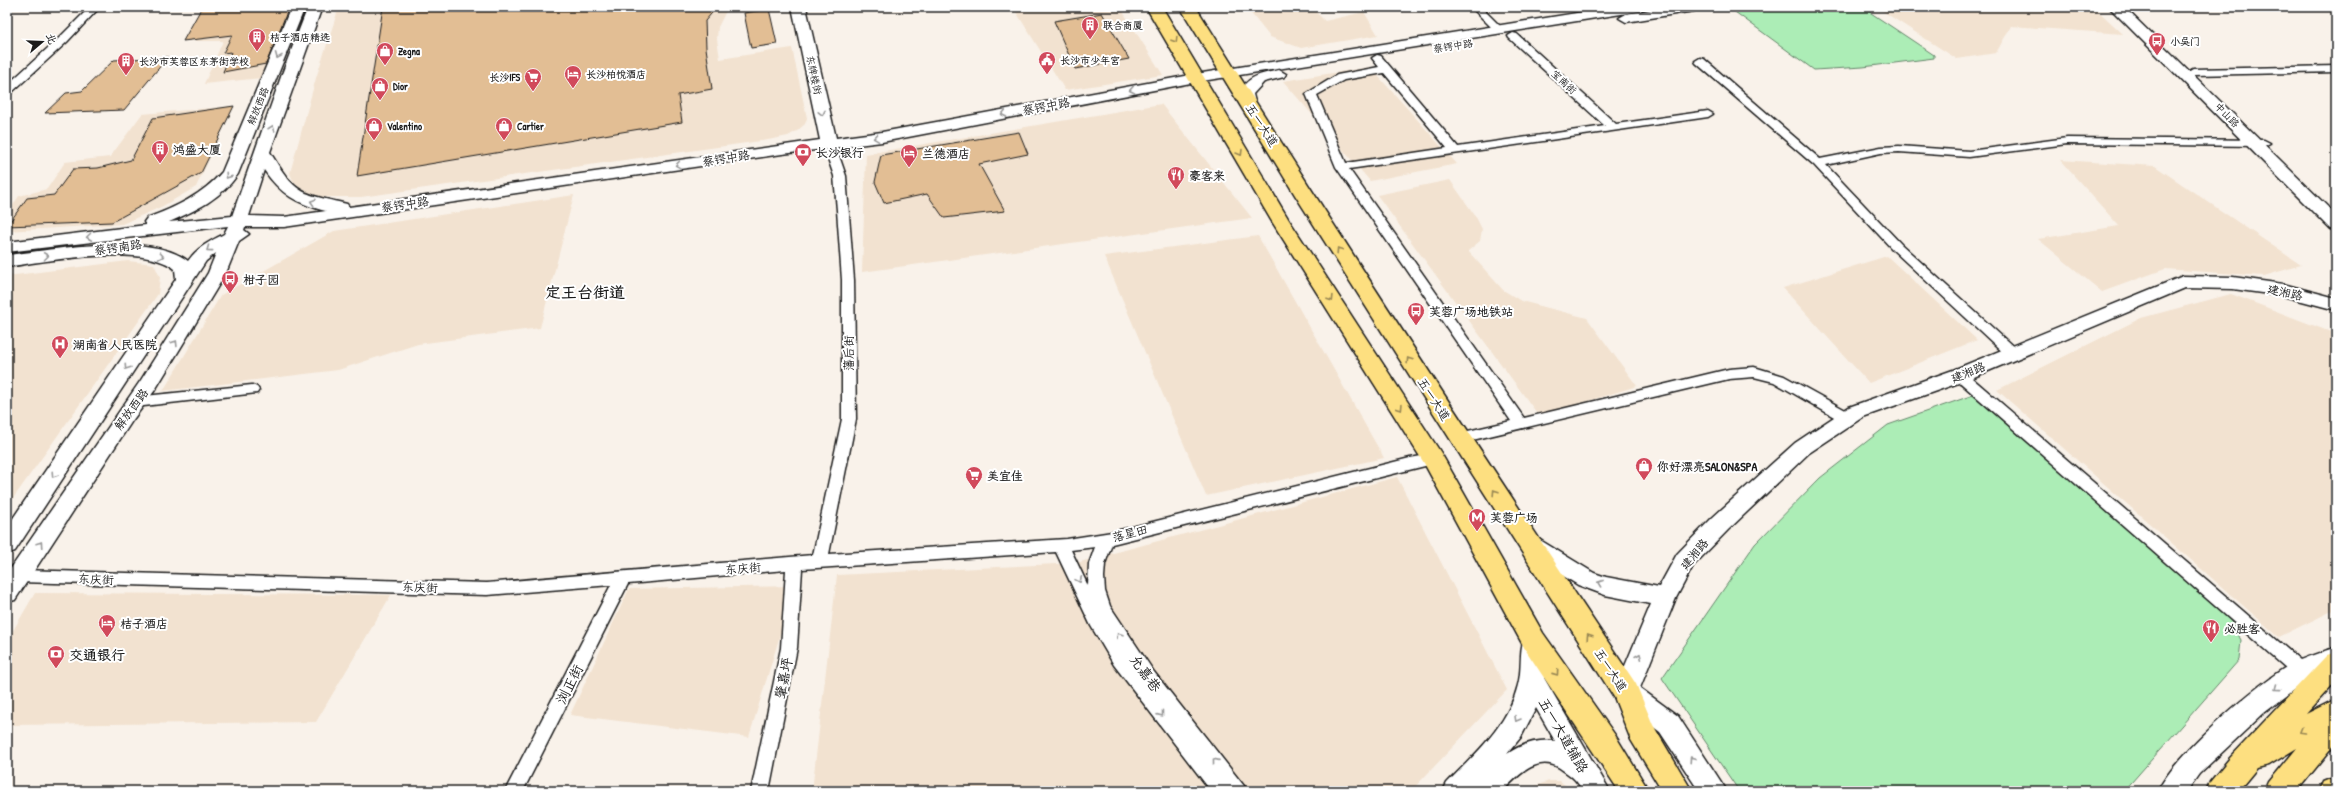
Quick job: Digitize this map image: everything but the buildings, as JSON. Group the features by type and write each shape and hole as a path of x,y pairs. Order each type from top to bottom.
{"main road":[{"name":"解放西路","path":"117,233 158,220 183,208 224,182 235,163 298,7"},
{"name":"解放西路","path":"7,602 13,585 135,402 217,273 235,220 263,153 289,74 315,7"},
{"name":"东牌楼街","path":"799,7 829,144"},
{"name":"五一大道","path":"1154,7 1187,60 1218,72 1247,102 1528,544 1626,692 1641,731 1678,791"},
{"name":"五一大道","path":"1188,7 1218,72 1280,220 1433,459 1534,641 1618,763 1635,791"},
{"name":"蔡锷中路","path":"1276,70 1498,29 1640,7"},
{"name":"蔡锷中路","path":"235,220 284,222 882,137 1218,72 1276,70 1377,58 1694,7"},
{"name":"中山路","path":"2116,7 2336,214"},
{"name":"中山路","path":"2127,7 2193,72 2336,224"},
{"path":"1149,86 1169,80 1183,71 1187,66 1187,60"},
{"path":"1247,102 1246,94 1252,84 1276,70"},
{"path":"263,153 283,187 299,197 332,207 365,210"},
{"name":"蔡锷南路","path":"7,247 235,220"},
{"name":"蔡锷南路","path":"7,262 186,237 235,220"},
{"path":"7,546 185,280 206,250 235,220"},
{"path":"94,250 136,252 170,258 179,261 184,266 185,280"},
{"name":"建湘路","path":"1626,692 1636,664 1665,597 1685,560 1720,524 1802,448 1846,417 2013,354 2183,282 2234,282 2283,290 2336,304"},
{"path":"1528,544 1550,559 1586,579 1605,586 1665,597"},
{"path":"1456,791 1510,730 1528,699 1532,679 1534,641"},
{"path":"2171,791 2190,766 2255,705 2301,671 2336,658"},
{"path":"2220,791 2238,768 2336,663"},
{"name":"五一大道辅路","path":"1532,679 1592,782"},
{"path":"1626,692 1669,724 1714,791"},
{"path":"2238,768 2336,711"},
{"path":"2279,791 2336,722"},
{"path":"1486,791 1515,761 1535,752 1549,752 1574,762 1592,782"}],"street":[{"path":"7,91 63,40 95,7"},
{"path":"1476,7 1498,29"},
{"name":"宝南街","path":"1513,36 1614,128"},
{"path":"1377,58 1455,151"},
{"path":"1700,61 1818,163 1897,247 2013,354"},
{"path":"1386,69 1340,77 1311,94 1342,167 1521,424"},
{"path":"2193,72 2336,69"},
{"path":"1342,167 1708,114"},
{"path":"1818,163 1881,150 1899,149 1969,154 2067,141 2259,143"},
{"name":"藩后街","path":"820,561 849,419 848,280 843,210 840,176 829,144"},
{"path":"1460,438 1729,374 1754,372 1779,379 1846,417"},
{"path":"1960,375 2301,671"},
{"path":"135,402 252,390"},
{"name":"落星田","path":"820,561 1061,546 1107,539 1410,463 1433,459"},
{"name":"允嘉巷","path":"1107,539 1097,562 1095,579 1097,593 1108,617 1132,655 1162,696 1239,791"},
{"name":"允嘉巷","path":"1061,546 1097,621 1120,660 1222,791"},
{"name":"东庆街","path":"13,585 487,589 820,561"},
{"name":"肇嘉坪","path":"760,791 789,648 794,564"},
{"name":"浏正街","path":"514,791 623,578"}],"shaded area":[{"path":"204,7 291,7 262,78 204,84 223,41 183,41"},
{"name":"长沙IFS","path":"339,7 731,7 726,11 718,27 717,39 720,59 792,48 807,118 805,124 797,131 788,136 768,140 361,197 322,197 309,193 300,188 293,181 290,173 316,78"},
{"path":"1013,7 1120,7 1163,75 1065,90"},
{"path":"1246,7 1311,7 1325,21 1364,12 1378,35 1301,48 1270,37"},
{"path":"1876,7 2094,7 2123,34 2011,26 1996,53 1957,59"},
{"path":"1370,67 1457,164 1370,181 1283,81"},
{"path":"1161,104 1252,218 862,272 866,154"},
{"name":"鸿盛大厦","path":"234,106 196,187 161,207 122,224 7,231 7,214 19,196 47,189 65,162 110,157 142,114"},
{"path":"2060,160 2155,166 2301,265 2264,276 2165,269 2102,292 2038,239 2119,226"},
{"path":"1450,180 1476,217 1482,229 1480,241 1468,251 1503,290 1521,301 1587,318 1637,386 1539,416 1377,195"},
{"path":"574,195 540,328 418,344 338,370 163,391 221,295 334,231"},
{"path":"1258,236 1384,458 1206,496 1104,256"},
{"path":"1887,256 1977,340 1869,383 1783,288"},
{"name":"湖南省人民医院","path":"128,261 154,264 160,277 158,294 7,507 7,276"},
{"path":"2231,294 2336,334 2336,609 2279,637 1997,390 2141,318"},
{"path":"1397,477 1507,690 1411,791 812,791 837,575 1076,563"},
{"path":"795,586 749,737 570,715 629,589"},
{"path":"35,593 391,595 316,722 7,725 7,641"},
{"path":"1549,781 1560,781 1572,791 1530,791 1535,786"}],"green space":[{"path":"1764,7 1862,7 1934,55 1934,58 1863,67 1814,70 1735,12"},
{"path":"1976,394 2230,620 2241,640 2239,660 2124,791 1739,791 1662,678 1755,544 1820,478 1888,425"}],"place":[{"name":"联合商厦","path":"1090,40"},
{"name":"桔子酒店精选","path":"257,52"},
{"name":"小吴门","path":"2157,56"},
{"name":"Zegna","path":"385,66"},
{"name":"长沙市少年宫","path":"1047,75"},
{"name":"长沙市芙蓉区东茅街学校","path":"126,76"},
{"name":"长沙柏悦酒店","path":"573,89"},
{"name":"长沙IFS","path":"533,92"},
{"name":"Dior","path":"380,101"},
{"name":"Valentino","path":"374,141"},
{"name":"Cartier","path":"504,141"},
{"name":"鸿盛大厦","path":"160,164"},
{"name":"长沙银行","path":"803,167"},
{"name":"兰德酒店","path":"909,168"},
{"name":"豪客来","path":"1176,190"},
{"name":"柑子园","path":"230,294"},
{"name":"芙蓉广场地铁站","path":"1416,326"},
{"name":"湖南省人民医院","path":"60,359"},
{"name":"你好漂亮SALON&SPA","path":"1644,481"},
{"name":"美宜佳","path":"974,490"},
{"name":"芙蓉广场","path":"1477,532"},
{"name":"桔子酒店","path":"107,638"},
{"name":"必胜客","path":"2211,643"},
{"name":"交通银行","path":"56,669"}],"district":[{"name":"定王台街道","path":"585,292"}]}
